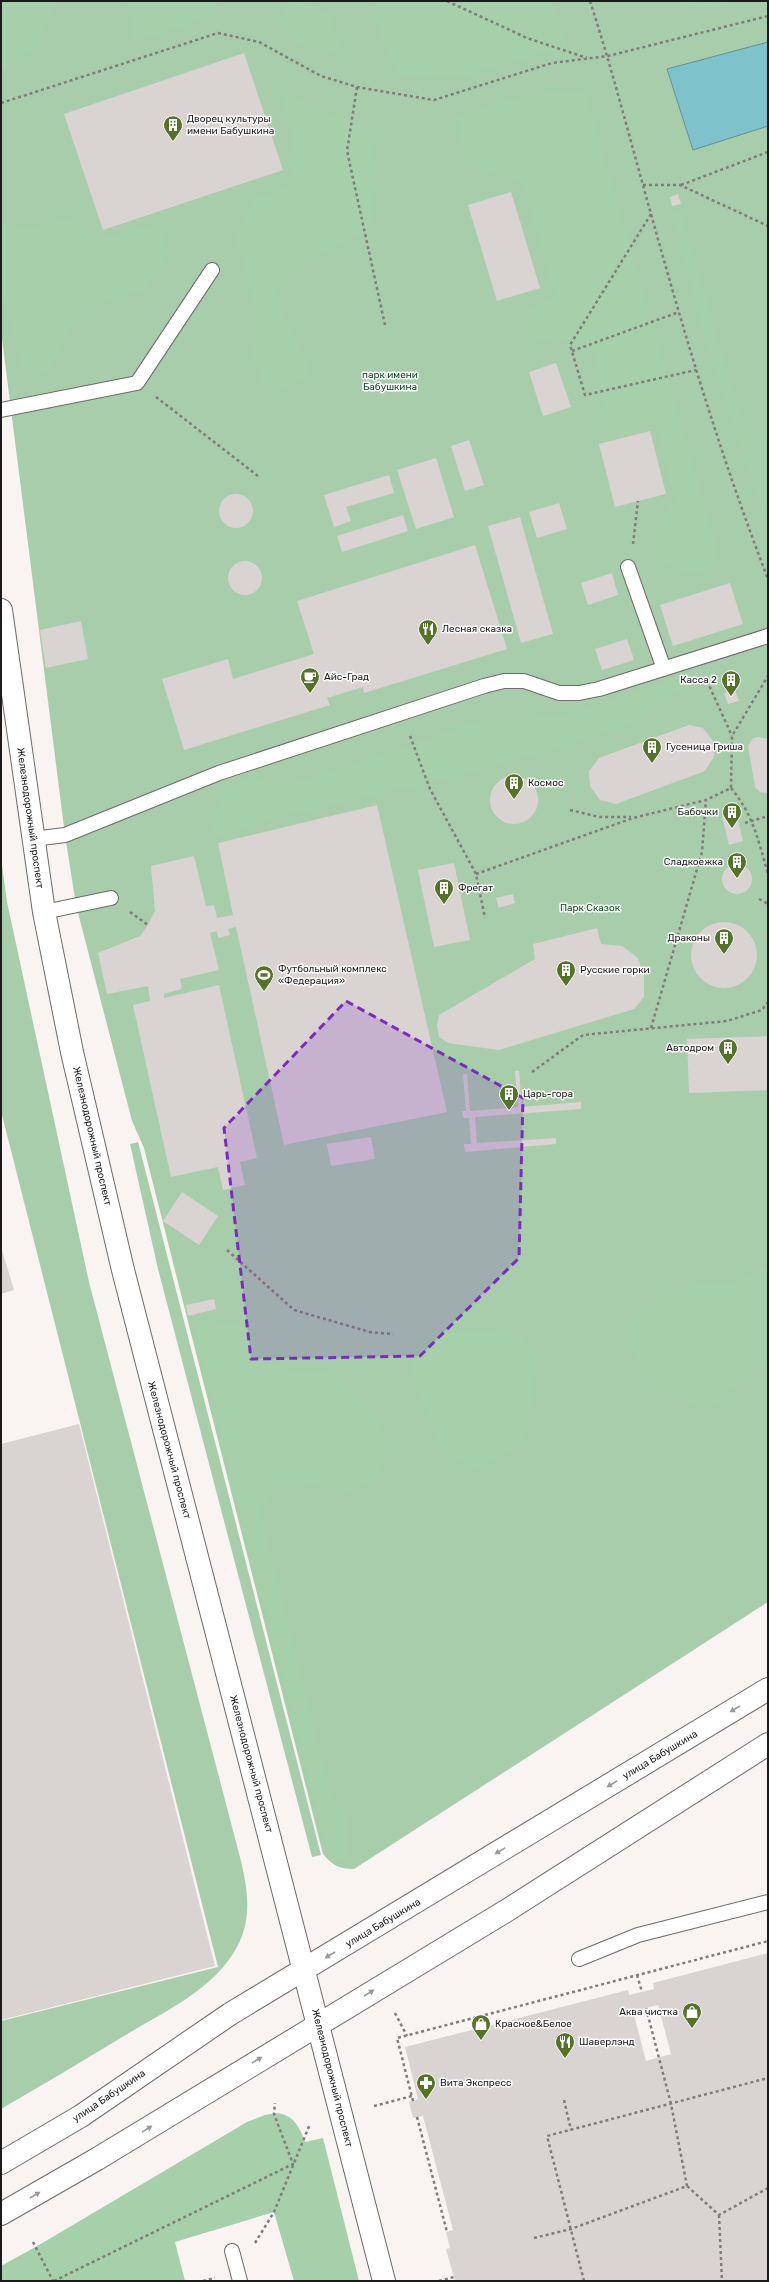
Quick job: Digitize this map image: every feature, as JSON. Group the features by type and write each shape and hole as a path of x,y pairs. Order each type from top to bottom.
{"street":[{"name":"Железнодорожный проспект","path":"1,610 44,912 72,1052 123,1270 384,2281"},
{"name":"улица Бабушкина","path":"1,2163 81,2116 230,2014 305,1971 768,1689"},
{"path":"1,2214 97,2159 506,1911 768,1744"}],"lane":[{"path":"1,410 137,383 212,270"},
{"path":"628,567 664,669"},
{"path":"33,839 65,835 219,773 484,686 504,681 524,681 559,693 579,693 599,689 768,636"},
{"path":"44,912 111,898"},
{"path":"579,1959 638,1935 768,1902"},
{"path":"232,2251 240,2281"}],"path":[{"path":"447,1 527,38 588,58"},
{"path":"590,1 608,56 651,214 696,370 742,513 768,579"},
{"path":"1,103 218,33 259,42 321,76 357,87 434,100 552,63 608,56 768,16"},
{"path":"357,87 347,151 385,324"},
{"path":"643,185 680,185 768,152"},
{"path":"680,185 768,226"},
{"path":"651,214 570,345 585,394 696,370"},
{"path":"572,351 679,312"},
{"path":"137,383 258,476"},
{"path":"628,567 632,553 638,501"},
{"path":"700,658 711,694 732,736 731,788 745,805 753,821 768,874"},
{"path":"732,736 768,676"},
{"path":"402,713 430,789 476,874 485,918"},
{"path":"476,874 633,818 706,800 731,788"},
{"path":"651,1028 702,852 706,800"},
{"path":"570,810 599,817 633,818"},
{"path":"745,823 768,816"},
{"path":"758,899 768,904"},
{"path":"532,1072 583,1035 727,1021 762,1010 768,1002"},
{"path":"227,1250 294,1310 370,1332 393,1334"},
{"path":"413,2101 397,2038 768,1941"},
{"path":"637,1975 642,1992"},
{"path":"646,2008 671,2104 687,2186 718,2215 722,2281"},
{"path":"395,2013 407,2036"},
{"path":"584,2281 547,2136 768,2078"},
{"path":"374,2106 412,2096"},
{"path":"564,2100 571,2130"},
{"path":"275,2103 274,2114 293,2164"},
{"path":"417,2117 447,2232"},
{"path":"274,2212 310,2124"},
{"path":"33,2242 53,2281 293,2164"},
{"path":"534,2238 571,2229 687,2186"},
{"path":"718,2215 768,2188"},
{"path":"439,2281 454,2277"}],"highlighted area":[{"path":"346,1001 523,1098 519,1258 420,1356 251,1359 224,1128"}],"green space":[{"name":"парк имени Бабушкина","path":"1,1 768,1 768,1602 354,1869 336,1866 323,1854 144,1148 132,1121 76,905 65,835 1,331"},
{"path":"1,1 57,1 38,46 4,70 1,68"},
{"path":"112,1 222,1 201,20 134,42 127,4"},
{"path":"290,1 302,1 330,14 341,54 298,44 277,21"},
{"path":"373,1 552,1 568,46 458,78 399,74 382,40"},
{"path":"670,1 735,1 711,9"},
{"path":"278,86 314,109 368,130 377,175 370,228 292,271 275,293 311,373 285,387 263,384 252,358 258,317 236,239 252,200 271,195 281,190 289,181 293,170 293,141"},
{"path":"565,90 586,94 719,555 712,569 682,575 654,555 656,526 675,499 657,429 615,435 596,415 607,399 589,340 550,343 529,334 529,310 555,296 522,182 475,166 464,158 457,117 499,102"},
{"path":"671,211 681,212 741,417 768,443 768,527 706,343"},
{"path":"1,216 2,225 33,227 72,218 92,240 160,224 168,258 142,291 86,306 61,343 49,372 22,367 1,286"},
{"path":"669,680 689,684 682,693 661,697 631,723 548,751 486,769 272,819 216,837 209,831 218,807 229,789 252,776 280,786 316,777 479,721 536,718 581,711"},
{"path":"1,857 7,902 89,1282 241,1861 247,1894 247,1915 242,1936 237,1947 215,1976 201,1988 171,2009 1,2109 1,2021 218,1967 1,1111"},
{"path":"138,1142 321,1855 312,1857 158,1269 130,1144"},
{"path":"768,1266 768,1358 709,1410 669,1396 635,1362 630,1324 668,1288 731,1283"},
{"path":"206,1319 249,1328 267,1355 290,1374 331,1374 379,1421 387,1450 376,1480 348,1492 283,1478 260,1510 331,1795 347,1820 347,1862 333,1860 326,1847 194,1332"},
{"path":"464,1332 523,1336 537,1359 525,1441 481,1469 445,1453 416,1390 409,1360 422,1336"},
{"path":"277,2113 288,2116 296,2123 305,2142 323,2138 359,2281 294,2281 274,2212 175,2242 185,2281 1,2281 1,2266 247,2122 265,2115"}],"water":[{"path":"768,42 768,126 693,150 667,69"}],"building":[{"name":"Дворец культуры имени Бабушкина","path":"244,53 283,170 103,230 64,114"},
{"path":"511,192 540,288 497,301 468,205"},
{"path":"678,194 681,204 672,206 670,197"},
{"path":"556,363 571,407 543,416 529,372"},
{"path":"650,431 666,494 615,507 599,444"},
{"path":"469,440 484,485 465,491 451,446"},
{"path":"436,458 454,517 416,529 397,470"},
{"path":"389,475 394,493 346,507 351,521 334,527 324,495"},
{"path":"233,494 239,494 248,499 252,505 252,517 248,523 239,528 233,528 224,523 219,514 219,508 224,499"},
{"path":"559,503 567,529 537,538 529,512"},
{"path":"403,515 408,531 342,552 337,536"},
{"path":"520,517 553,634 521,643 488,526"},
{"path":"475,545 507,649 364,693 363,687 327,698 330,705 184,750 162,679 228,659 233,679 314,654 297,601"},
{"path":"242,561 248,561 257,566 261,572 261,584 257,590 248,595 242,595 233,590 228,581 228,575 233,566"},
{"path":"612,573 618,595 588,605 581,583"},
{"path":"730,583 743,624 673,646 660,605"},
{"path":"81,621 88,659 46,668 40,630"},
{"path":"627,639 634,660 602,670 595,649"},
{"path":"728,674 731,682 724,684 721,676"},
{"name":"Касса 2","path":"735,690 739,701 728,704 724,693"},
{"name":"Гусеница Гриша","path":"689,725 703,728 713,741 714,757 705,771 616,804 600,800 590,786 589,771 599,758"},
{"path":"758,737 768,739 768,793 760,792 755,787 748,746 752,739"},
{"name":"Космос","path":"514,776 523,778 531,783 536,791 538,800 536,809 531,817 523,822 514,824 505,822 497,817 492,809 490,800 492,791 497,783 505,778"},
{"name":"Футбольный комплекс «Федерация»","path":"377,805 447,1112 284,1145 236,927 228,929 230,935 218,938 217,931 210,933 219,970 180,979 182,989 164,994 164,998 219,985 257,1158 240,1162 245,1185 223,1190 218,1167 171,1177 133,1005 150,1001 148,986 107,994 98,953 140,936 148,925 155,911 151,866 194,856 206,906 214,905 217,918 233,915 218,843"},
{"name":"Бабочки","path":"736,812 743,841 729,845 722,816"},
{"name":"Фрегат","path":"454,863 470,940 434,947 418,870"},
{"name":"Сладкоежка","path":"737,864 748,868 752,879 748,890 737,894 726,890 722,879 726,868"},
{"path":"513,894 515,903 499,908 496,898"},
{"name":"Драконы","path":"717,922 731,922 743,927 752,936 757,948 755,968 748,979 731,988 717,988 705,983 696,974 691,962 691,948 696,936 705,927"},
{"name":"Русские горки","path":"597,928 601,944 622,946 638,958 644,976 644,997 634,1009 499,1050 448,1043 439,1037 437,1026 439,1015 535,959 533,944"},
{"name":"Автодром","path":"768,1036 768,1090 689,1093 687,1039"},
{"name":"Царь-гора","path":"515,1071 519,1071 522,1107 581,1102 581,1109 475,1117 477,1143 556,1138 556,1144 465,1152 464,1144 471,1144 469,1118 463,1118 462,1111 466,1111 463,1074 467,1074 470,1111 518,1107"},
{"path":"371,1137 375,1159 331,1166 327,1144"},
{"path":"182,1192 218,1216 199,1245 163,1221"},
{"path":"1,1247 14,1290 1,1294"},
{"path":"214,1299 216,1309 188,1316 186,1305"},
{"path":"79,1424 215,1966 1,2020 1,1444"},
{"path":"768,1953 768,2281 455,2281 446,2249 450,2248 446,2232 453,2230 423,2116 413,2118 409,2102 418,2099 405,2047 628,1990 629,1995 654,1989 653,1983","holes":["658,2005 671,2054 646,2061 633,2011"]}],"place":[{"name":"Дворец культуры имени Бабушкина","path":"173,142"},
{"name":"Лесная сказка","path":"428,646"},
{"name":"Айс-Град","path":"310,694"},
{"name":"Касса 2","path":"731,697"},
{"name":"Гусеница Гриша","path":"652,764"},
{"name":"Космос","path":"514,800"},
{"name":"Бабочки","path":"732,829"},
{"name":"Сладкоежка","path":"737,879"},
{"name":"Фрегат","path":"444,905"},
{"name":"Драконы","path":"724,955"},
{"name":"Русские горки","path":"566,987"},
{"name":"Футбольный комплекс «Федерация»","path":"264,992"},
{"name":"Автодром","path":"728,1065"},
{"name":"Царь-гора","path":"509,1111"},
{"name":"Аква чистка","path":"692,2029"},
{"name":"Красное&Белое","path":"481,2041"},
{"name":"Шаверлэнд","path":"565,2059"},
{"name":"Вита Экспресс","path":"426,2100"}],"park label":[{"name":"Парк Сказок","path":"590,908"}]}
